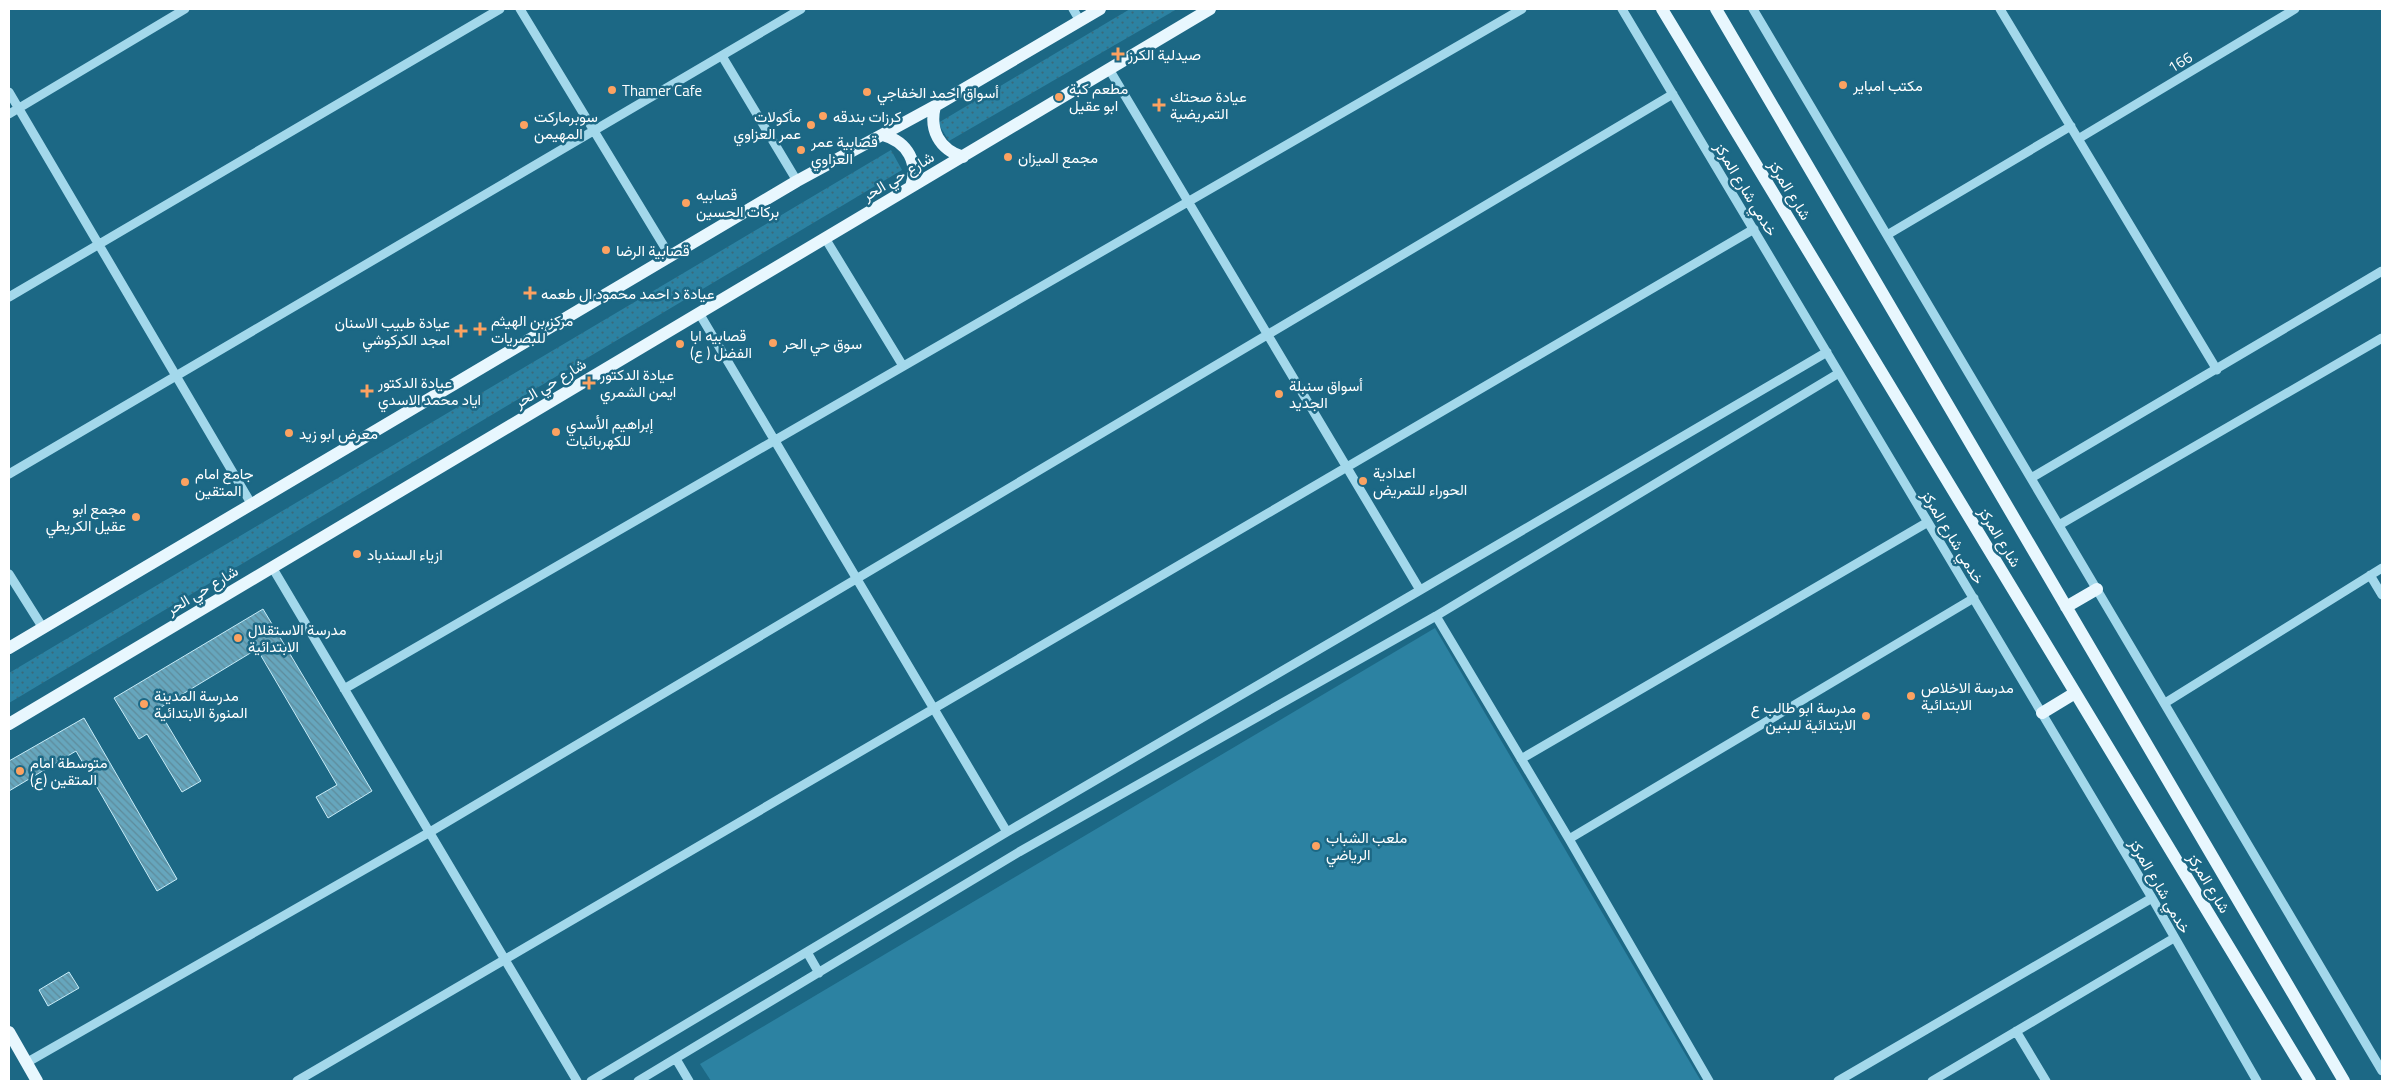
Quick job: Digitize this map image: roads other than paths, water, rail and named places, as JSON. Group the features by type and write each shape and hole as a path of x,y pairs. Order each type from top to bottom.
{"main road":[{"path":"9,648 797,181 884,135 1100,9"},
{"name":"شارع حي الحر","path":"9,724 1210,9"},
{"name":"شارع المركز","path":"1662,9 2310,1081"},
{"name":"شارع المركز","path":"1716,9 2344,1081"},
{"path":"934,106 932,122 937,138 948,150 962,157"},
{"path":"884,135 897,140 908,151 914,165 911,187"},
{"path":"2066,607 2097,589"},
{"path":"2042,713 2075,693"},
{"path":"9,1032 37,1081"}],"street":[{"path":"9,114 185,9"},
{"path":"9,297 500,9"},
{"path":"520,9 670,256"},
{"path":"9,474 802,9"},
{"path":"1073,9 1080,20"},
{"path":"344,689 1522,9"},
{"name":"خدمي شارع المركز","path":"1622,9 2152,898 2257,1081"},
{"path":"1753,9 2382,1071"},
{"path":"2000,9 2217,370"},
{"name":"166","path":"2078,138 2295,9"},
{"path":"722,56 797,181"},
{"path":"1109,69 1420,590"},
{"path":"9,92 252,505"},
{"path":"26,1063 430,832 1673,94"},
{"path":"1888,235 2071,126"},
{"path":"297,1081 1754,230"},
{"path":"825,238 903,366"},
{"path":"2031,478 2382,271"},
{"path":"699,313 1007,832"},
{"path":"2059,525 2382,338"},
{"path":"591,1081 1007,832 1827,352"},
{"path":"638,1081 1019,852 1436,616 1839,373"},
{"path":"1521,759 1928,522"},
{"path":"272,567 577,1081"},
{"path":"2165,703 2382,568"},
{"path":"9,574 43,628"},
{"path":"2370,575 2382,595"},
{"path":"1570,839 1974,598"},
{"path":"1436,616 1570,839 1709,1081"},
{"path":"1839,1081 2152,898"},
{"path":"1932,1081 2174,938"},
{"path":"806,952 819,973"},
{"path":"2016,1031 2046,1081"},
{"path":"676,1059 689,1081"}],"place":[{"name":"صيدلية الكرز","path":"1118,54"},
{"name":"مكتب امباير","path":"1843,85"},
{"name":"Thamer Cafe","path":"612,90"},
{"name":"أسواق احمد الخفاجي","path":"867,92"},
{"name":"مطعم كبة ابو عقيل","path":"1059,97"},
{"name":"عيادة صحتك التمريضية","path":"1159,105"},
{"name":"كرزات بندقه","path":"823,116"},
{"name":"سوبرماركت المهيمن","path":"524,125"},
{"name":"مأكولات عمر العزاوي","path":"811,125"},
{"name":"قصابية عمر العزاوي","path":"801,150"},
{"name":"مجمع الميزان","path":"1008,157"},
{"name":"قصابيه بركات الحسين","path":"686,203"},
{"name":"قصابية الرضا","path":"606,250"},
{"name":"عيادة د احمد محمود ال طعمه","path":"530,293"},
{"name":"مركز بن الهيثم للبصريات","path":"480,329"},
{"name":"عيادة طبيب الاسنان امجد الكركوشي","path":"461,331"},
{"name":"سوق حي الحر","path":"773,343"},
{"name":"قصابيه ابا الفضل ( ع)","path":"680,344"},
{"name":"عيادة الدكتور ايمن الشمري","path":"589,383"},
{"name":"عيادة الدكتور اياد محمد الاسدي","path":"367,391"},
{"name":"أسواق سنبلة الجديد","path":"1279,394"},
{"name":"إبراهيم الأسدي للكهربائيات","path":"556,432"},
{"name":"معرض ابو زيد","path":"289,433"},
{"name":"اعدادية الحوراء للتمريض","path":"1363,481"},
{"name":"جامع امام المتقين","path":"185,482"},
{"name":"مجمع ابو عقيل الكريطي","path":"136,517"},
{"name":"ازياء السندباد","path":"357,554"},
{"name":"مدرسة الاستقلال الابتدائية","path":"238,638"},
{"name":"مدرسة الاخلاص الابتدائية","path":"1911,696"},
{"name":"مدرسة المدينة المنورة الابتدائية","path":"144,704"},
{"name":"مدرسة ابو طالب ع الابتدائية للبنين","path":"1866,716"},
{"name":"متوسطة امام المتقين (ع)","path":"20,771"},
{"name":"ملعب الشباب الرياضي","path":"1316,846"}]}
